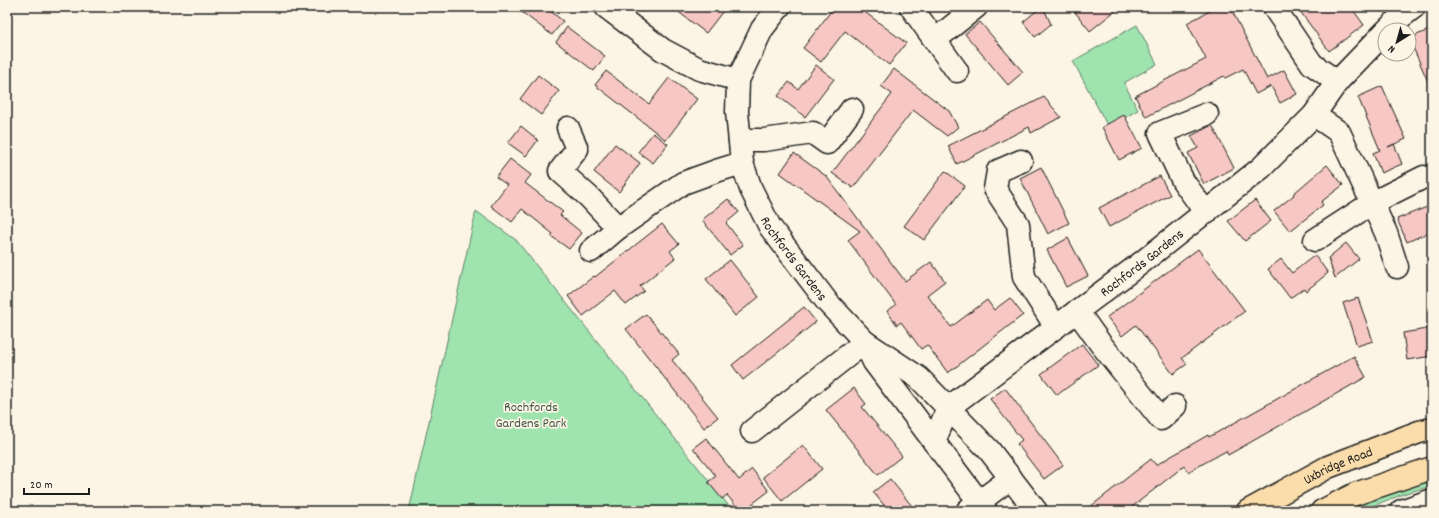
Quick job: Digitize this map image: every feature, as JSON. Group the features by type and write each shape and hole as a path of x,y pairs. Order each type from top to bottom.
{"main road":[{"name":"Uxbridge Road","path":"1248,511 1328,467 1432,428"},
{"path":"1322,511 1354,494 1432,468"}],"street":[{"path":"606,7 663,50 699,69 738,80"},
{"name":"Rochfords Gardens","path":"779,7 762,29 738,80 737,112 742,163 751,189 770,227 828,303 865,342 919,378 990,450 1036,511"},
{"path":"911,7 957,70"},
{"path":"935,40 976,7"},
{"path":"1395,22 1414,7"},
{"path":"1275,9 1312,64 1337,82"},
{"name":"Rochfords Gardens","path":"948,408 1206,213 1261,168 1314,115 1337,82 1377,40"},
{"path":"740,140 764,140 813,133 827,142 852,109"},
{"path":"1206,213 1183,181 1160,134 1207,114"},
{"path":"1314,115 1339,132 1386,233 1397,267"},
{"path":"568,128 577,149 560,171 589,197 618,228"},
{"path":"1021,161 998,171 995,189 1018,224 1024,277 1056,327"},
{"path":"591,251 618,228 683,183 742,163"},
{"path":"1315,240 1372,203 1424,177"},
{"path":"1076,311 1161,419 1175,406"},
{"path":"752,431 865,342"},
{"name":"Rochfords Gardens","path":"865,342 874,362 934,442 977,508"},
{"path":"934,442 948,408"},
{"path":"977,508 1011,478"},
{"path":"1401,511 1432,500"}],"green space":[{"path":"1137,25 1157,64 1124,83 1138,110 1108,127 1073,61"},
{"name":"Rochfords Gardens Park","path":"476,211 516,240 733,511 409,511"},
{"path":"1432,478 1432,486 1409,492 1359,511 1344,511 1417,482"}],"building":[{"path":"515,7 545,7 563,21 552,35"},
{"path":"672,7 726,7 706,33"},
{"path":"834,7 858,7 906,43 889,65 845,31 821,62 803,48"},
{"path":"1043,7 1051,24 1035,37 1023,22"},
{"path":"1071,7 1120,7 1090,31"},
{"path":"1217,7 1230,7 1267,79 1284,70 1297,94 1280,103 1271,86 1256,94 1243,69 1225,78 1224,76 1146,117 1135,96 1206,59 1187,23"},
{"path":"1297,7 1351,7 1364,25 1329,51"},
{"path":"980,22 1023,72 1008,85 965,34"},
{"path":"567,27 605,56 594,71 556,42"},
{"path":"1432,29 1432,91 1417,56 1417,35"},
{"path":"816,65 834,79 805,117 778,96 789,82 798,89"},
{"path":"894,69 949,111 958,127 947,136 913,110 853,188 832,173 892,94 881,86"},
{"path":"606,71 649,104 669,78 697,99 666,140 595,85"},
{"path":"538,75 559,91 541,115 520,99"},
{"path":"1382,86 1406,139 1394,144 1402,164 1381,173 1373,153 1380,150 1358,97"},
{"path":"1044,97 1061,117 1031,133 1029,127 957,164 948,146"},
{"path":"1124,115 1142,148 1119,160 1102,127"},
{"path":"1212,125 1234,168 1204,184 1188,153 1198,148 1191,136"},
{"path":"521,126 538,140 526,156 508,143"},
{"path":"653,133 668,144 653,163 638,152"},
{"path":"615,144 640,163 619,192 594,172"},
{"path":"794,153 826,176 905,281 931,262 945,281 927,295 951,327 987,300 994,310 1010,298 1023,315 948,373 927,345 921,349 901,322 897,325 887,311 896,305 848,240 860,231 780,173"},
{"path":"510,159 531,175 525,183 563,212 560,215 582,233 569,249 551,236 553,234 522,209 512,222 491,206 507,185 496,177"},
{"path":"1327,165 1343,185 1321,202 1323,205 1290,231 1274,211"},
{"path":"1041,167 1069,223 1048,234 1020,178"},
{"path":"945,171 965,186 924,240 904,226"},
{"path":"1160,176 1170,195 1109,227 1099,208"},
{"path":"728,199 739,212 726,223 743,245 730,255 702,220"},
{"path":"1255,200 1271,221 1245,241 1228,221"},
{"path":"1432,205 1432,231 1407,242 1397,219"},
{"path":"662,224 679,244 670,251 675,258 640,286 644,291 626,305 615,291 583,316 568,296 594,276 595,277"},
{"path":"1068,238 1088,276 1066,287 1047,250"},
{"path":"1346,243 1359,259 1335,278 1328,258"},
{"path":"1198,249 1245,311 1182,358 1187,364 1173,374 1136,325 1122,336 1107,317"},
{"path":"1315,255 1328,273 1306,291 1304,288 1290,298 1268,269 1281,259 1292,273"},
{"path":"730,260 759,297 735,316 706,279"},
{"path":"1358,298 1373,341 1357,346 1343,303"},
{"path":"804,307 816,322 743,380 732,365"},
{"path":"646,314 679,354 672,360 718,417 704,428 626,329"},
{"path":"1432,328 1432,356 1407,360 1403,333"},
{"path":"1082,344 1098,365 1057,395 1041,374"},
{"path":"1354,356 1366,377 1228,455 1226,451 1188,472 1184,466 1127,511 1085,511 1151,459 1156,465 1208,435 1209,437"},
{"path":"854,388 866,404 862,407 902,456 878,475 826,410"},
{"path":"1005,388 1063,465 1044,479 1017,444 1022,440 990,399"},
{"path":"706,438 739,480 752,469 769,491 743,511 740,511 727,495 722,499 708,482 716,476 693,448"},
{"path":"803,445 822,469 782,501 763,477"},
{"path":"890,479 916,511 889,511 873,492"}]}
